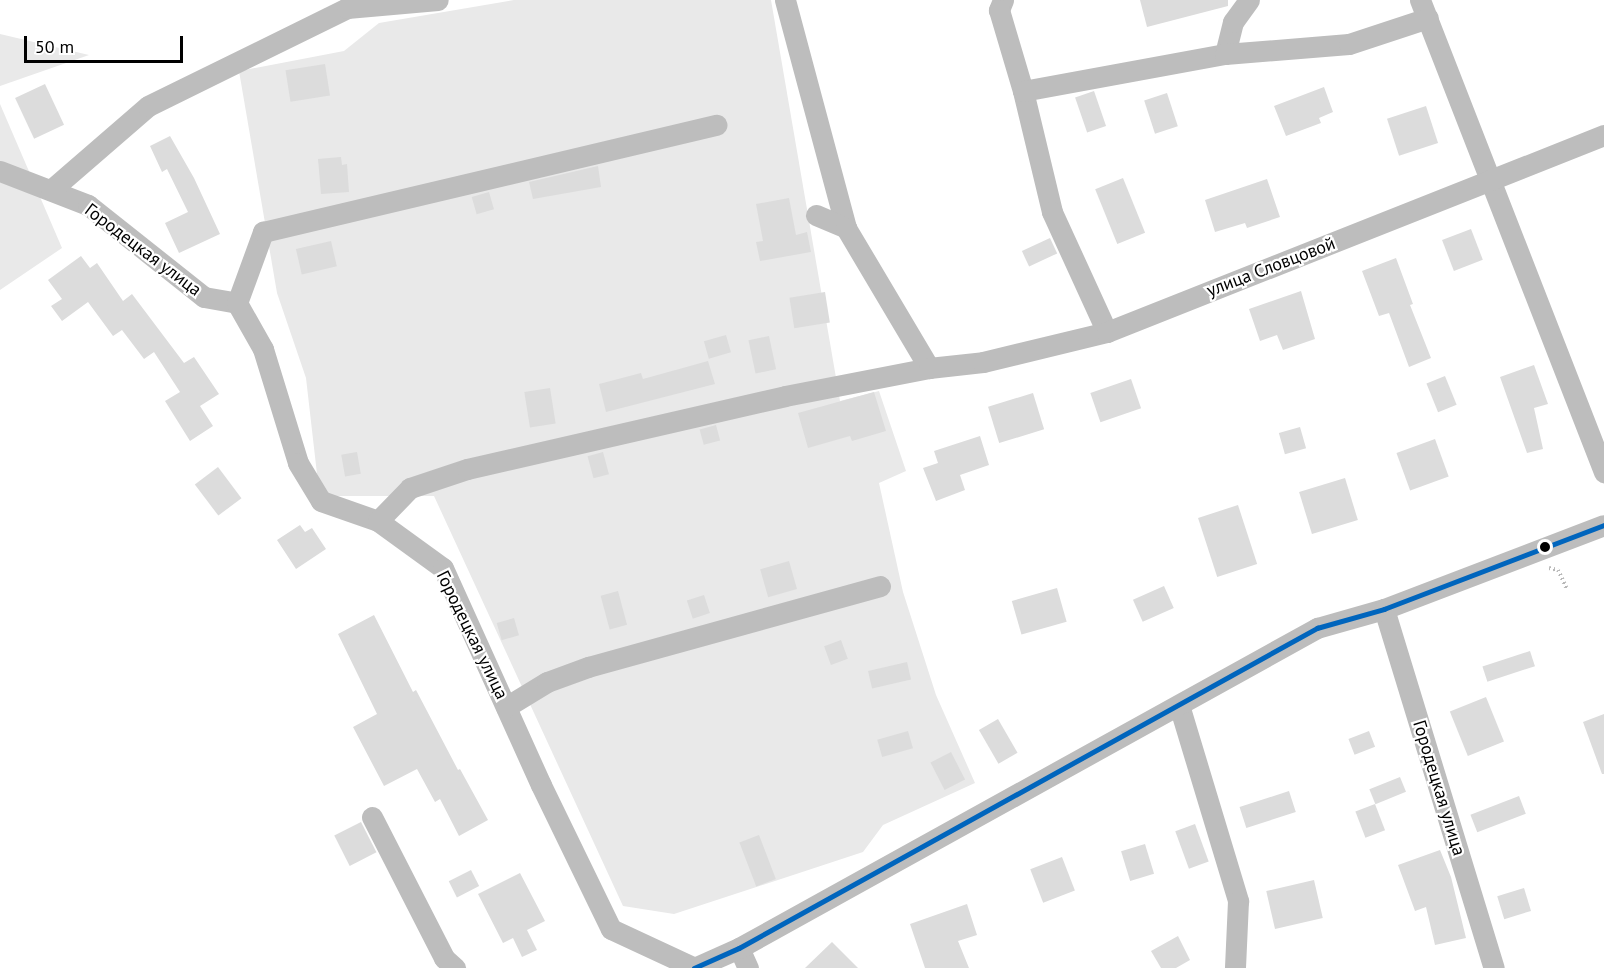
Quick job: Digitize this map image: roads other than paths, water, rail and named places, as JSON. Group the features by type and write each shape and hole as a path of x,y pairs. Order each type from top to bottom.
{"street":[{"path":"51,190 148,106 336,13 347,8 438,0"},
{"path":"785,0 846,228 929,368"},
{"path":"1003,0 999,10 1023,92 1052,212 1107,332"},
{"path":"1225,54 1233,22 1249,0"},
{"path":"1023,92 1225,54 1349,44 1424,9 1604,472"},
{"path":"237,303 263,232 717,125"},
{"name":"улица Словцовой","path":"378,521 410,488 467,469 785,396 929,368 983,362 1107,332 1604,135"},
{"name":"Городецкая улица","path":"0,171 88,205 204,297 237,303 262,349 298,462 321,501 378,521 443,568 541,785 611,929 694,968"},
{"path":"816,215 846,228"},
{"path":"694,968 739,948 1317,628 1384,609 1604,525"},
{"path":"507,707 547,682 588,667 880,586"},
{"name":"Городецкая улица","path":"1384,609 1494,968"},
{"path":"1179,705 1238,901 1234,968"},
{"path":"372,817 444,958 455,968"},
{"path":"739,948 748,968"}]}
